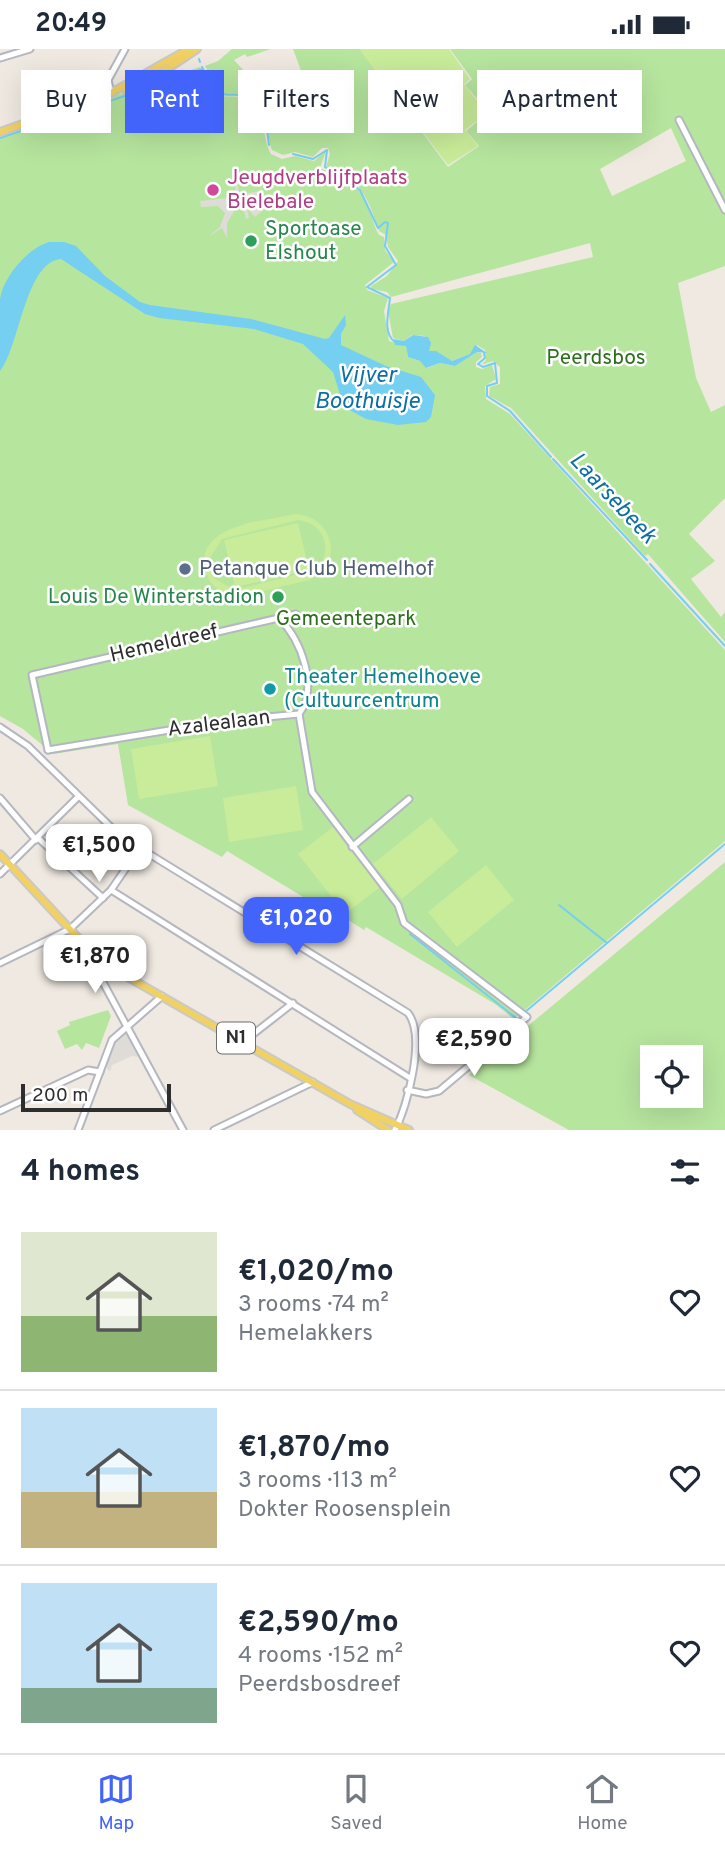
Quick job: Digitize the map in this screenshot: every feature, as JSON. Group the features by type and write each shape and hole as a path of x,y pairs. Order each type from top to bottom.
{"main road":[{"path":"111,93 189,49"},
{"path":"111,93 147,80 197,49"},
{"path":"0,132 21,125"},
{"name":"N1","path":"0,854 91,952 313,1083 397,1127 409,1130"},
{"name":"N1","path":"351,1104 388,1130"}],"street":[{"path":"0,58 30,49"},
{"path":"111,75 125,49"},
{"path":"679,120 691,149 725,210"},
{"name":"Hemeldreef","path":"48,750 32,675 295,614 289,628"},
{"name":"Azalealaan","path":"48,750 224,721 299,714 308,694 309,683 289,628 279,618"},
{"path":"299,714 309,787 398,905 404,923 523,1014 439,1091 426,1094 407,1090"},
{"path":"0,727 41,758 112,829 139,849 408,1013 418,1035 397,1127"},
{"path":"41,758 48,750"},
{"path":"0,874 78,797"},
{"path":"0,798 37,839 103,898"},
{"path":"352,847 409,799"},
{"path":"0,963 70,929 111,890 139,849"},
{"path":"111,890 410,1078"},
{"path":"91,952 183,1130"},
{"path":"78,1130 113,1040 162,996"},
{"path":"243,1042 293,1003"},
{"path":"0,1111 88,1070 100,1072"},
{"path":"214,1130 313,1083"}],"green space":[{"name":"Peerdsbos","path":"232,49 271,49 247,57 245,54 234,60 243,70 238,70 238,94 224,92 224,70 207,70 205,66 218,61"},
{"name":"Peerdsbos","path":"293,49 360,49 376,70 368,70 368,133 423,133 448,167 479,146 466,131 477,122 477,133 642,133 642,70 477,70 477,98 465,85 472,79 450,49 725,49 725,266 678,283 696,378 711,412 725,405 725,498 689,534 715,561 691,579 721,617 725,612 725,642 648,554 645,556 511,408 489,396 490,387 500,384 500,367 493,361 481,365 486,360 485,350 477,345 470,354 452,361 429,351 425,336 412,335 404,341 393,338 388,311 391,304 593,257 590,243 391,297 387,292 372,289 371,286 387,276 398,261 388,247 386,235 379,231 362,191 347,176 326,167 330,154 328,148 322,148 313,157 295,152 283,155 272,150 269,133 354,133 354,70 301,70","holes":["671,128 686,161 612,196 600,169"]},
{"path":"359,49 449,49 470,79 464,84 477,100 477,121 465,130 478,146 448,165 423,133 463,133 463,70 375,70"},
{"name":"Gemeentepark","path":"125,92 125,133 224,133 224,96 238,97 238,133 264,133 271,154 282,159 295,156 314,161 326,151 320,168 348,182 362,194 379,235 384,237 385,250 394,262 365,285 367,290 388,298 384,311 389,341 406,346 408,357 420,361 427,368 440,363 455,366 477,352 481,353 482,357 476,362 476,367 482,369 492,365 496,379 485,386 486,399 510,414 725,650 725,841 514,1019 495,1004 366,927 364,930 326,906 323,909 227,851 222,857 128,805 118,744 53,754 23,729 0,716 0,135 21,128 21,133 111,133 111,97"},
{"path":"295,514 308,517 326,531 331,552 328,563 321,572 309,580 222,601 221,595 224,593 207,577 204,562 207,549 214,539 239,526","holes":["298,520 315,526 324,539 325,555 316,570 234,590 215,579 210,558 222,539"]},
{"path":"298,523 309,570 235,587 224,540"},
{"path":"210,736 218,786 139,799 131,749"},
{"path":"296,786 303,830 229,842 223,798"},
{"path":"431,817 459,851 402,899 373,864"},
{"path":"333,827 380,887 345,914 298,854"},
{"path":"725,862 725,1130 569,1130 469,1075"},
{"path":"486,865 514,900 457,947 428,912"},
{"path":"108,1010 111,1016 99,1048 86,1043 82,1050 77,1044 65,1049 57,1031 70,1025 69,1022"}],"shaded area":[{"path":"236,178 240,195 258,191 266,200 263,210 255,217 247,208 249,218 246,219 243,208 236,209 231,206 234,211 227,223 227,238 222,228 208,237 220,227 225,213 218,206 201,207 200,201 237,197 233,179"},
{"path":"128,1033 141,1057 132,1056 112,1065 110,1072 105,1065 115,1040"}],"water":[{"name":"Vijver Boothuisje","path":"49,242 64,242 76,246 105,276 140,302 150,305 251,319 325,339 329,338 345,315 346,325 341,334 341,345 386,366 421,377 435,395 431,417 426,422 398,425 366,419 344,407 333,372 303,344 254,329 145,314 61,259 49,264 39,274 0,371 2,290 11,273 25,257"},
{"path":"413,335 428,337 431,343 429,351 436,351 452,361 470,354 475,345 487,353 477,352 455,366 440,363 426,368 420,361 408,357 406,346 395,345 394,339 404,341"}],"waterway":[{"name":"Laarsebeek","path":"202,67 209,81 221,93 257,100 265,114 269,145"},
{"path":"0,138 125,96"},
{"name":"Laarsebeek","path":"293,154 313,159 327,150 325,167 360,190 378,228 385,222 388,223 385,246 396,265 367,287 390,298 387,328 395,342"},
{"name":"Laarsebeek","path":"484,353 485,358 478,364 483,367 495,363 497,383 487,386 487,396 510,411 551,457"},
{"name":"Laarsebeek","path":"553,459 647,560"},
{"name":"Laarsebeek","path":"650,564 725,646"},
{"path":"525,1012 725,844"},
{"path":"559,905 607,943"},
{"path":"410,934 516,1018"},
{"path":"476,1053 521,1016"}],"place":[{"name":"Jeugdverblijfplaats Bielebale","path":"213,190"},
{"name":"Sportoase Elshout","path":"251,241"},
{"name":"Petanque Club Hemelhof","path":"185,569"},
{"name":"Louis De Winterstadion","path":"278,597"},
{"name":"Theater Hemelhoeve (Cultuurcentrum","path":"270,689"}]}
